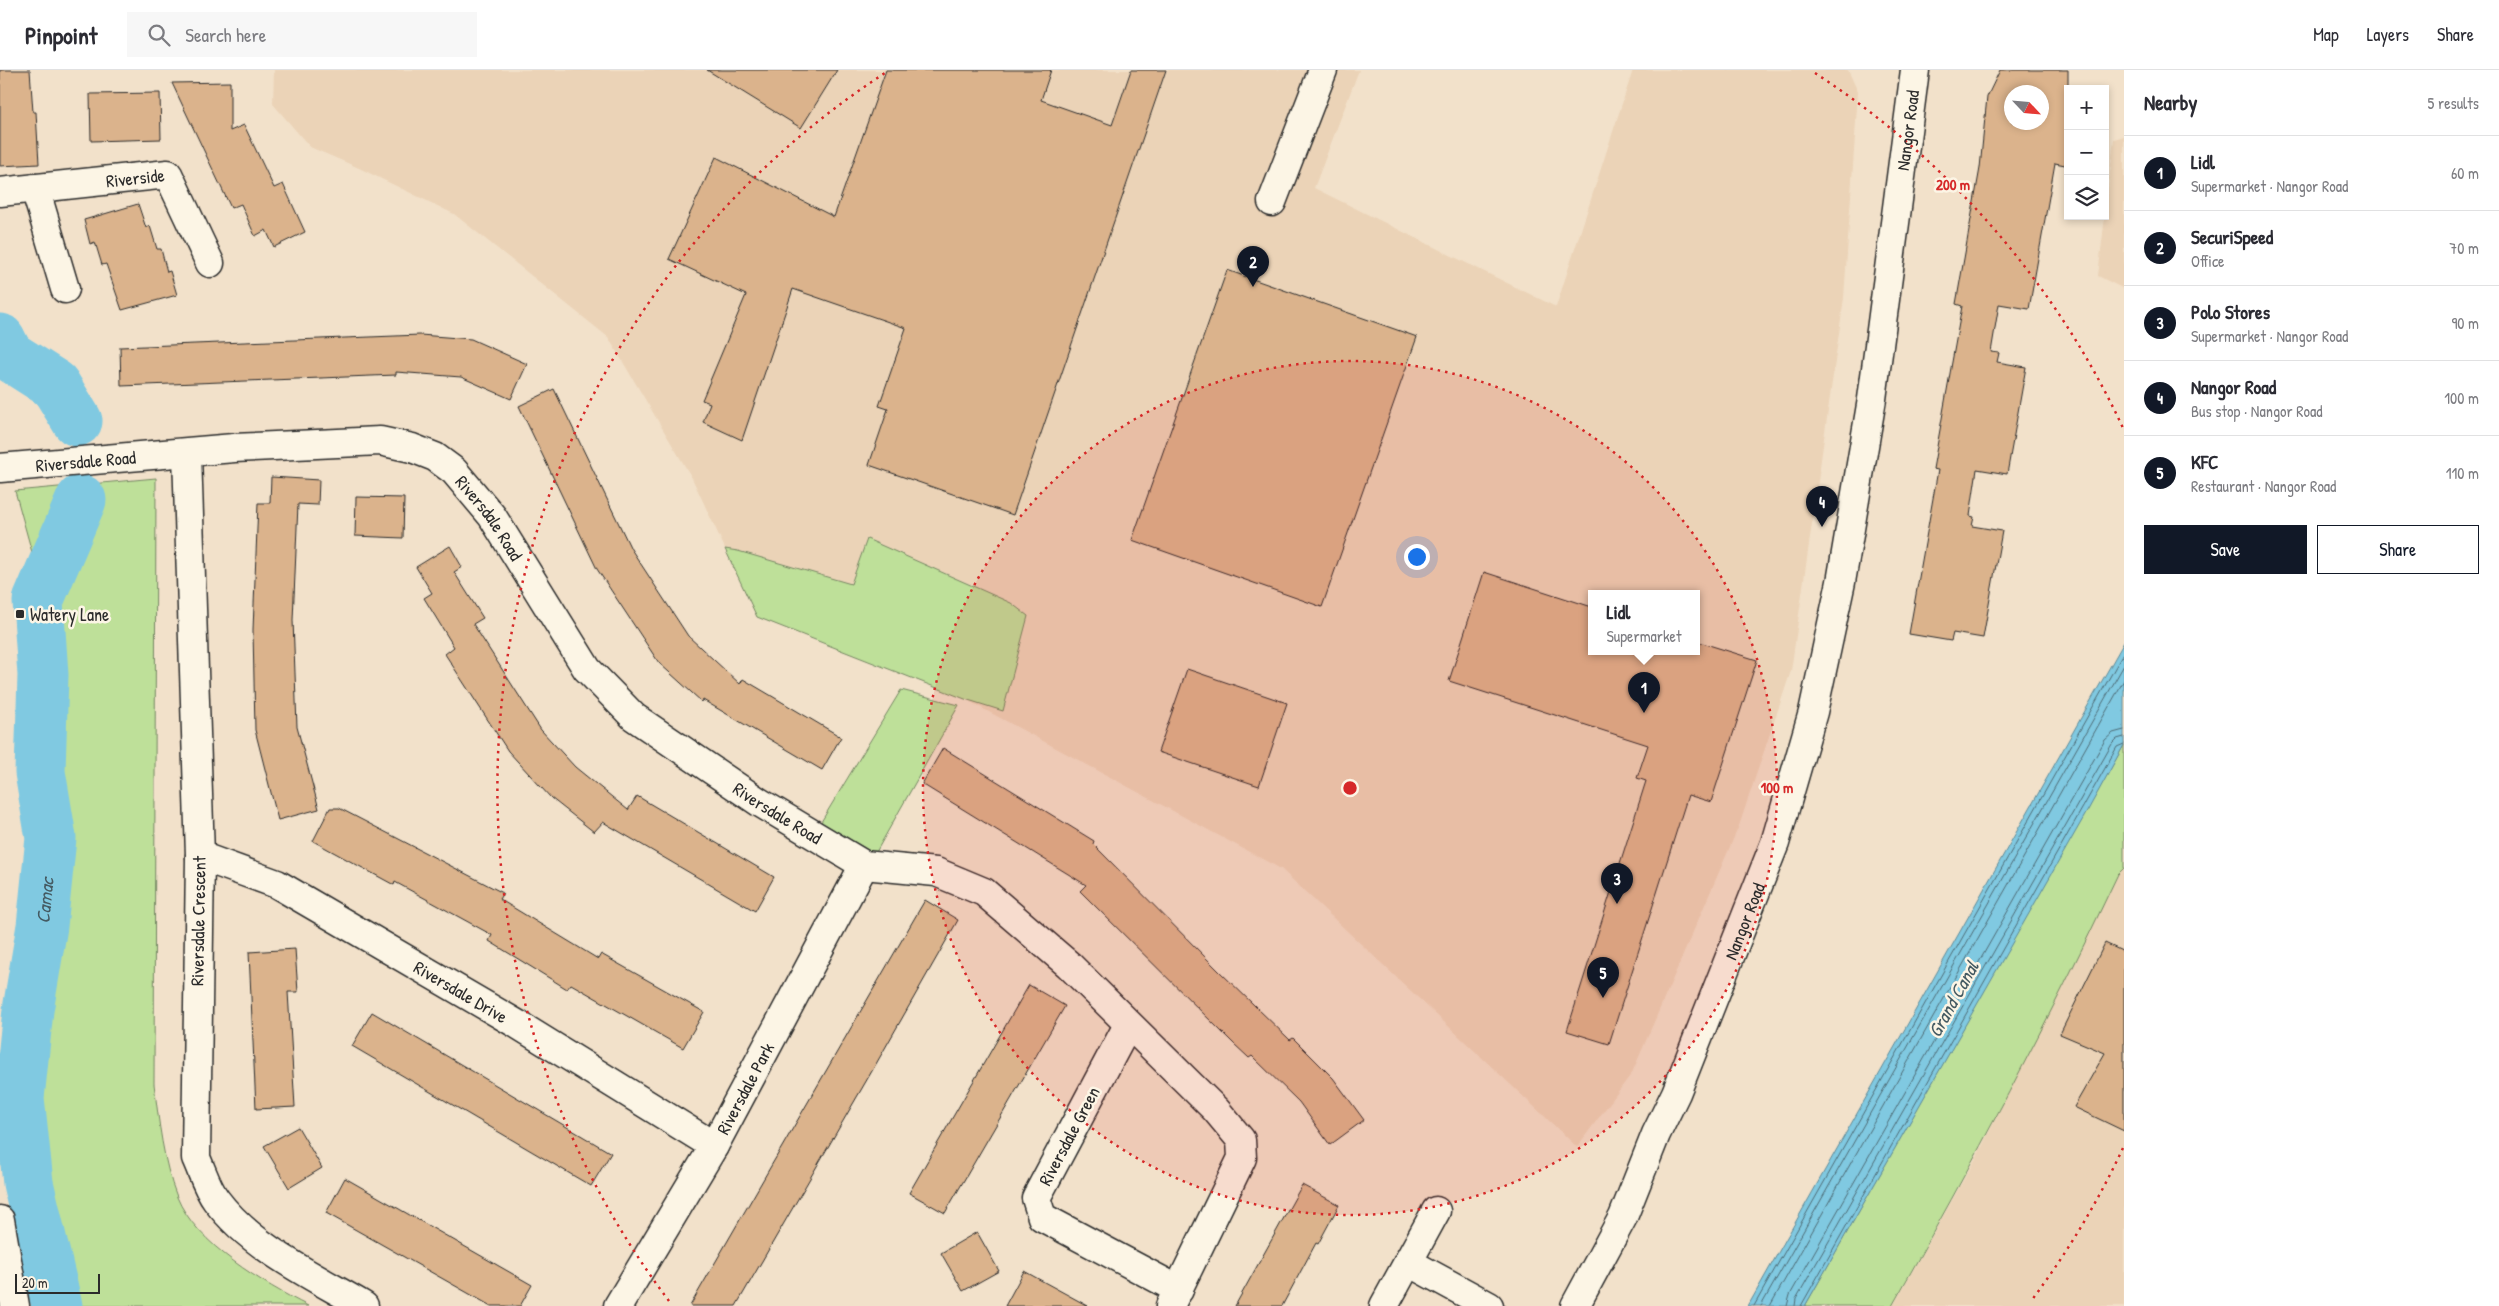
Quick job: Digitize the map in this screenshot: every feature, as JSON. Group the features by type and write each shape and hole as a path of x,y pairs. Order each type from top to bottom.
{"street":[{"path":"1272,202 1324,70"},
{"name":"Nangor Road","path":"1575,1306 1623,1217 1656,1134 1676,1093 1775,843 1812,712 1842,582 1872,398 1915,70"},
{"name":"Riverside","path":"0,192 168,174 210,264"},
{"path":"35,188 65,289"},
{"name":"Riversdale Road","path":"0,468 188,454 234,448 380,441 412,448 435,457 454,471 492,516 587,669 634,717 759,802 864,865"},
{"name":"Riversdale Crescent","path":"188,454 200,856 196,1158 215,1198 237,1223 273,1251 364,1306"},
{"name":"Riversdale Drive","path":"200,856 277,884 517,1024 714,1146"},
{"name":"Riversdale Green","path":"864,865 936,872 984,892 1069,965 1216,1110 1241,1140 1242,1158 1174,1298 1042,1216 1036,1198 1128,1025"},
{"name":"Riversdale Park","path":"618,1306 714,1146 864,865"},
{"path":"1384,1306 1436,1211"},
{"path":"0,1220 15,1306"},
{"path":"1408,1262 1489,1306"}],"shaded area":[{"path":"274,70 1359,70 1314,188 1556,307 1633,70 1848,70 1858,92 1844,298 1791,671 1739,826 1632,1073 1577,1147 1281,869 961,697 757,617 692,478 608,337 454,214 359,168 310,147 273,104"},
{"path":"2124,136 2124,289 2098,276 2105,220 2109,220 2109,182 2114,139"},
{"path":"2124,868 2124,1306 1893,1306 1979,1152 2118,874"}],"green space":[{"path":"156,478 154,1084 162,1142 168,1170 177,1197 186,1214 199,1231 233,1261 308,1306 67,1306 40,1183 29,1102 38,1015 52,927 57,839 49,767 54,675 46,603 15,491"},
{"path":"867,539 1011,603 1028,616 1003,711 965,699 757,617 725,549 738,551 851,584"},
{"path":"901,690 959,705 875,854 821,822"},
{"path":"2124,745 2124,868 2118,874 2065,984 2009,1092 1892,1306 1805,1306"}],"water":[{"name":"Grand Canal","path":"2124,642 2124,745 2088,810 1805,1306 1748,1306"}],"building":[{"path":"0,70 30,70 33,112 36,112 39,164 0,166"},
{"path":"707,70 837,70 801,128"},
{"path":"886,70 1051,70 1041,100 1112,125 1131,70 1166,70 1013,515 869,465 888,409 879,406 906,328 793,289 742,440 703,422 710,403 702,400 746,295 669,259 716,157 834,217"},
{"path":"2000,70 2068,70 2068,85 2064,85 2064,165 2055,163 2029,309 1999,304 1991,352 1999,353 1997,362 2026,367 2007,474 1977,469 1970,516 1974,517 1972,526 2002,531 1983,638 1953,633 1951,641 1909,634 1938,470 1933,469 1962,306 1956,304 1980,168 1987,97"},
{"path":"230,82 230,131 244,125 274,188 283,184 305,232 274,247 266,230 255,236 241,204 231,208 172,83"},
{"path":"160,93 161,139 91,141 90,94"},
{"path":"138,204 146,228 150,226 157,249 161,249 167,272 170,271 177,295 122,310 106,264 102,265 95,242 90,244 84,220"},
{"path":"1227,270 1417,337 1322,607 1132,540"},
{"path":"420,335 471,339 527,364 511,399 461,377 396,372 396,375 121,386 120,347"},
{"path":"554,389 631,549 688,636 740,684 743,679 841,737 822,770 703,700 702,702 659,663 597,569 519,406"},
{"path":"271,477 319,480 318,505 298,504 293,620 297,727 319,809 278,820 255,730 253,630 258,503 270,503"},
{"path":"356,497 404,498 403,538 355,536"},
{"path":"450,546 462,567 454,572 483,618 473,624 541,730 575,767 628,810 637,796 774,877 755,911 603,822 594,832 551,798 508,751 445,654 454,647 424,598 432,593 416,567"},
{"path":"1484,572 1588,606 1588,655 1700,655 1700,642 1757,660 1711,802 1688,795 1609,1044 1567,1031 1646,781 1637,778 1648,745 1449,681"},
{"path":"1187,669 1287,703 1259,786 1158,752"},
{"path":"943,748 1094,841 1093,844 1219,971 1290,1040 1293,1038 1333,1078 1364,1120 1330,1145 1299,1102 1252,1056 1249,1058 1233,1043 1080,891 1086,885 922,784"},
{"path":"330,808 339,808 503,893 499,899 598,959 601,954 704,1012 683,1048 571,984 567,989 489,941 492,935 395,882 394,885 313,841"},
{"path":"925,900 958,920 736,1306 690,1306"},
{"path":"2105,943 2124,952 2124,1131 2074,1107 2105,1053 2060,1034"},
{"path":"295,949 298,992 288,992 295,1107 256,1109 249,952"},
{"path":"1029,985 1065,1006 945,1213 909,1193"},
{"path":"372,1012 611,1153 591,1186 352,1046"},
{"path":"298,1127 322,1168 289,1188 264,1146"},
{"path":"345,1178 532,1285 520,1306 491,1306 326,1213"},
{"path":"1302,1185 1339,1205 1318,1244 1316,1243 1282,1306 1235,1306"},
{"path":"977,1232 999,1271 963,1291 941,1253"},
{"path":"1024,1271 1044,1282 1088,1306 1005,1306"}],"waterway":[{"name":"Camac","path":"0,339 8,355 55,385 77,421"},
{"name":"Camac","path":"57,1306 28,1183 19,1098 28,1010 42,926 51,838 40,772 43,675 38,601 81,500"}],"place":[{"name":"SecuriSpeed","path":"1253,287"},
{"name":"Nangor Road","path":"1822,527"},
{"name":"Watery Lane","path":"20,614"},
{"name":"Lidl","path":"1644,713"},
{"name":"Polo Stores","path":"1617,904"},
{"name":"KFC","path":"1603,998"}]}
